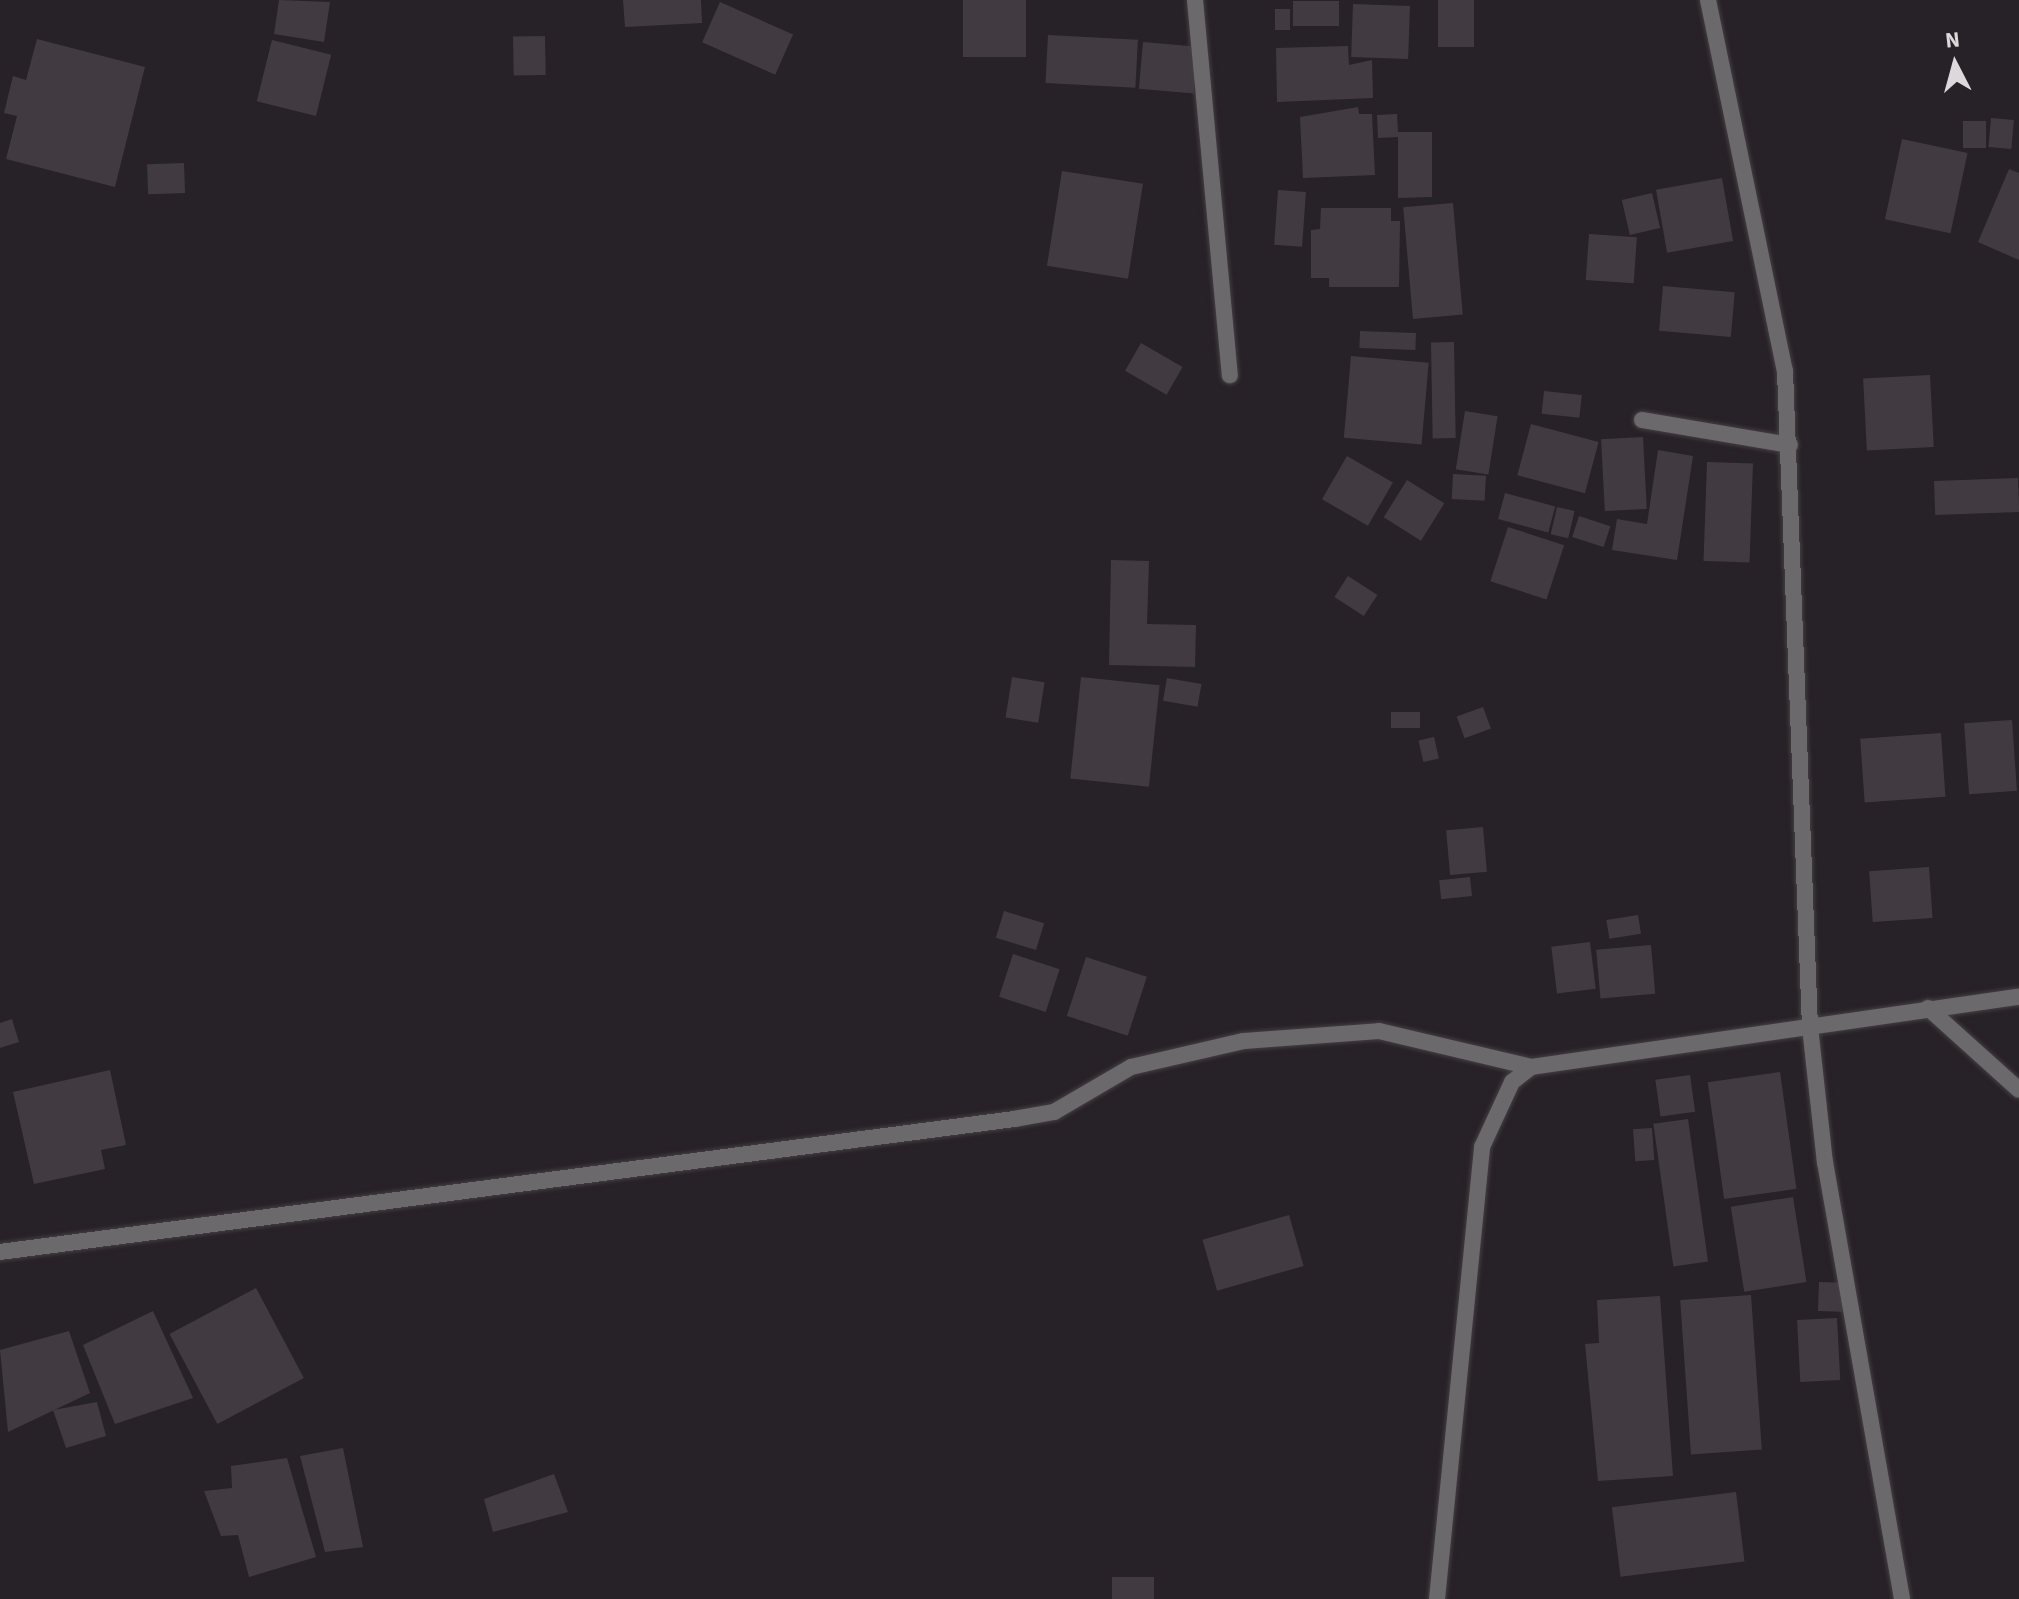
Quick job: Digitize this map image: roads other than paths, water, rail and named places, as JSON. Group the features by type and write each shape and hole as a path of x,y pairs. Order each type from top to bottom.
{"street":[{"path":"1195,0 1230,375"},
{"path":"1708,0 1785,371 1810,1027 1825,1162 1902,1599"},
{"path":"1642,420 1790,445"},
{"path":"0,1252 1014,1119 1054,1112 1154,1059 1244,1041 1379,1031 1531,1067 2019,997"},
{"path":"1928,1008 2019,1090"},
{"path":"1437,1599 1482,1147 1502,1096 1531,1067"}]}
